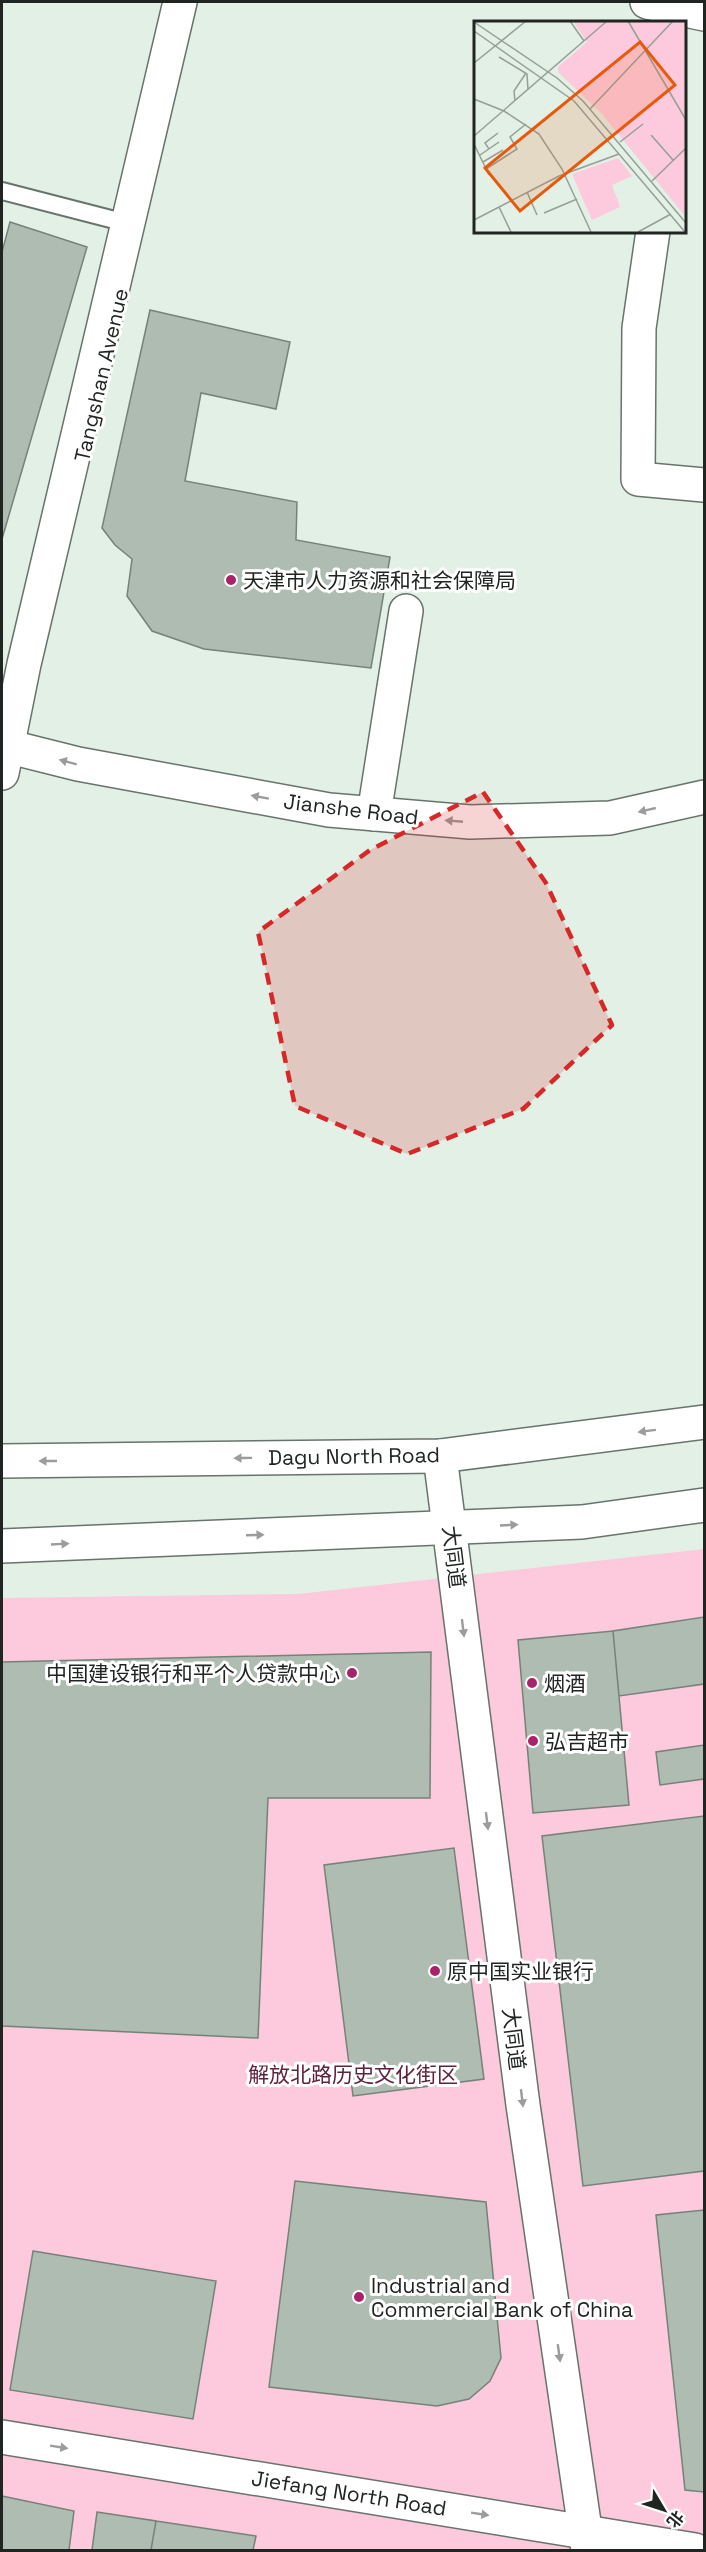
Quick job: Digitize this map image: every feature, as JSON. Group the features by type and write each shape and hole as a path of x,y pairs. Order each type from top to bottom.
{"street":[{"name":"Tangshan Avenue","path":"4,755 33,673 180,2"},
{"name":"Tangshan Avenue","path":"131,224 189,2"},
{"path":"647,2 690,16"},
{"path":"653,232 639,328 638,479 705,485"},
{"path":"374,814 406,611"},
{"name":"Jianshe Road","path":"4,755 78,765 329,810 470,822 610,818 705,797"},
{"name":"Dagu North Road","path":"2,1461 440,1456 705,1422"},
{"name":"大同道","path":"440,1456 523,2105 587,2541"},
{"path":"2,1546 582,1522 705,1505"},
{"name":"Jiefang North Road","path":"2,2437 587,2541 695,2550"}],"lane":[{"path":"2,191 131,224"}],"highlighted area":[{"path":"483,792 546,883 612,1025 523,1109 407,1154 295,1106 258,932 370,850"}],"green space":[{"name":"解放北路历史文化街区","path":"704,1549 704,2550 2,2550 2,1598 298,1594"}],"building":[{"path":"10,222 87,247 2,539 2,252"},
{"path":"150,310 290,342 276,409 201,393 185,481 297,502 296,540 390,557 371,668 204,649 152,631 127,596 132,559 115,545 102,528"},
{"path":"704,1617 704,1684 619,1696 613,1631"},
{"path":"613,1631 629,1805 533,1813 518,1640"},
{"path":"431,1652 430,1798 268,1798 258,2038 2,2026 2,1662"},
{"path":"704,1745 704,1779 660,1785 656,1752"},
{"path":"704,1816 704,2171 583,2186 542,1836"},
{"path":"454,1848 484,2079 353,2096 324,1865"},
{"path":"295,2181 486,2202 501,2358 490,2381 469,2399 437,2406 269,2387"},
{"path":"704,2210 704,2492 685,2490 656,2215"},
{"path":"33,2251 216,2281 193,2419 10,2390"},
{"path":"2,2496 74,2511 69,2550 2,2550"},
{"path":"97,2512 156,2521 151,2550 92,2550"},
{"path":"156,2521 256,2536 253,2550 151,2550"}],"place":[{"name":"天津市人力资源和社会保障局","path":"231,580"},
{"name":"中国建设银行和平个人贷款中心","path":"352,1673"},
{"name":"烟酒","path":"532,1683"},
{"name":"弘吉超市","path":"533,1741"},
{"name":"原中国实业银行","path":"435,1971"},
{"name":"Industrial and Commercial Bank of China","path":"359,2297"}]}
